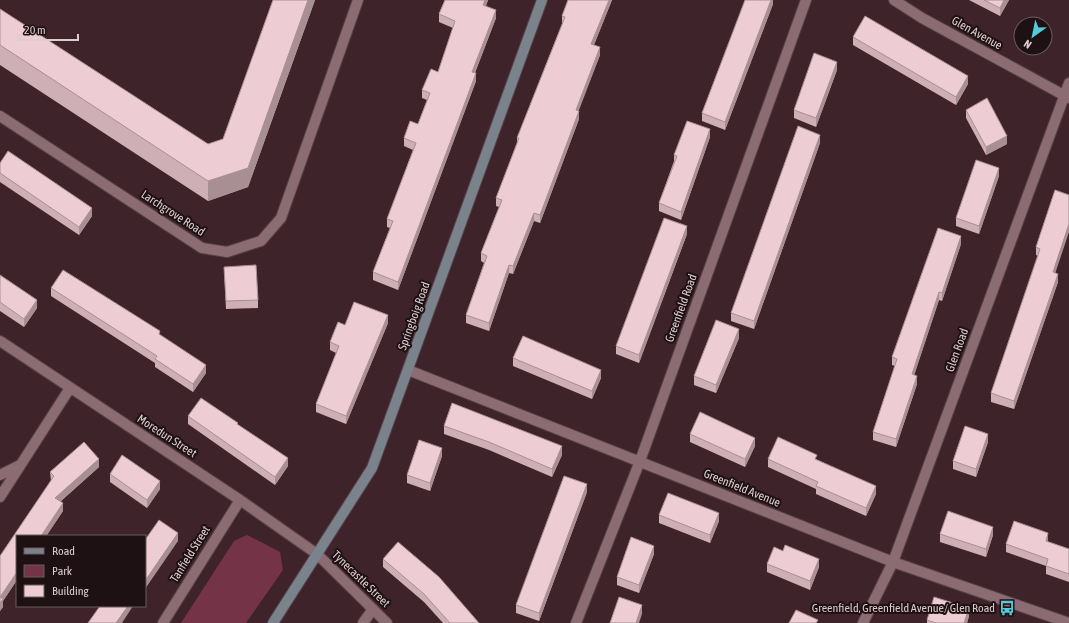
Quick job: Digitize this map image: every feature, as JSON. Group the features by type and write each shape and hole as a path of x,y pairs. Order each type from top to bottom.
{"main road":[{"name":"Springboig Road","path":"273,623 372,468 542,0"}],"street":[{"name":"Larchgrove Road","path":"0,116 202,248 227,252 261,241 281,218 358,0"},
{"name":"Greenfield Road","path":"576,623 640,461 806,0"},
{"name":"Glen Avenue","path":"894,0 922,18 1066,97"},
{"name":"Glen Road","path":"863,623 893,562 1066,97 1069,83"},
{"name":"Moredun Street","path":"0,341 240,500 317,554"},
{"name":"Greenfield Avenue","path":"408,370 893,562 1069,622"},
{"path":"0,497 70,388"},
{"path":"0,475 21,464"},
{"name":"Tanfield Street","path":"162,623 240,500"},
{"name":"Tynecastle Street","path":"317,554 387,623"},
{"path":"363,623 373,609"}],"green space":[{"path":"247,535 280,552 283,570 246,623 181,623 234,541"}],"building":[{"path":"273,0 308,0 248,168 208,181 0,45 0,9 208,144 223,139"},
{"path":"445,0 485,0 483,5 496,10 472,72 476,73 398,282 373,272 393,221 387,219 416,143 404,138 410,121 418,124 430,93 422,90 431,69 438,72 455,21 439,14"},
{"path":"568,0 609,0 591,44 600,47 576,110 579,111 540,215 534,213 513,266 509,265 489,323 466,315 487,256 481,253 502,200 496,198 519,138 517,138 565,17 562,16"},
{"path":"745,0 771,0 725,122 702,113"},
{"path":"984,0 1004,0 1000,8"},
{"path":"865,16 968,76 956,97 853,37"},
{"path":"814,53 837,62 816,118 794,110"},
{"path":"987,98 1007,136 986,147 966,110"},
{"path":"687,121 710,129 681,212 659,203 677,156 674,155"},
{"path":"798,126 820,135 754,321 731,313"},
{"path":"8,151 92,208 79,227 0,173 0,163"},
{"path":"976,160 999,168 979,226 956,218"},
{"path":"1055,190 1069,195 1069,224 1053,272 1058,274 1014,401 991,393 1040,249 1036,247"},
{"path":"664,218 687,226 639,355 616,346"},
{"path":"938,228 961,236 942,293 939,292 912,374 917,376 896,439 873,432 897,359 892,357"},
{"path":"256,265 258,300 226,301 224,267"},
{"path":"63,270 160,331 159,334 206,365 193,384 155,359 157,356 51,288"},
{"path":"0,275 37,300 24,319 0,302"},
{"path":"354,302 388,315 346,416 316,404 339,346 330,342 338,322 345,325"},
{"path":"716,320 739,329 716,385 694,376"},
{"path":"523,336 601,370 592,391 513,358"},
{"path":"201,398 288,458 275,477 188,416"},
{"path":"452,403 562,446 552,469 489,442 444,426"},
{"path":"700,412 755,438 745,459 690,434"},
{"path":"965,426 988,434 976,469 953,461"},
{"path":"778,437 817,455 815,459 876,486 866,508 816,486 818,482 768,459"},
{"path":"419,440 442,448 430,483 407,475"},
{"path":"84,442 99,459 55,498 63,503 42,535 16,535 16,573 0,597 0,556 54,476 50,472"},
{"path":"122,455 160,481 147,500 110,474"},
{"path":"564,476 587,484 539,613 516,605"},
{"path":"668,493 719,513 710,535 659,515"},
{"path":"948,511 993,527 986,549 940,534"},
{"path":"159,520 178,533 146,580 146,539"},
{"path":"1014,521 1048,533 1046,541 1069,549 1069,574 1046,566 1048,559 1006,544"},
{"path":"631,537 654,546 639,585 617,577"},
{"path":"398,542 439,577 479,623 450,623 424,594 383,559"},
{"path":"785,545 819,559 810,581 767,564 774,547 783,551"},
{"path":"619,597 642,605 636,623 610,623"},
{"path":"934,597 969,608 964,623 936,623 927,620"},
{"path":"99,607 127,607 116,623 88,623"},
{"path":"796,610 818,620 816,623 789,623"}],"place":[{"name":"Greenfield, Greenfield Avenue/ Glen Road","path":"1007,608"}]}
